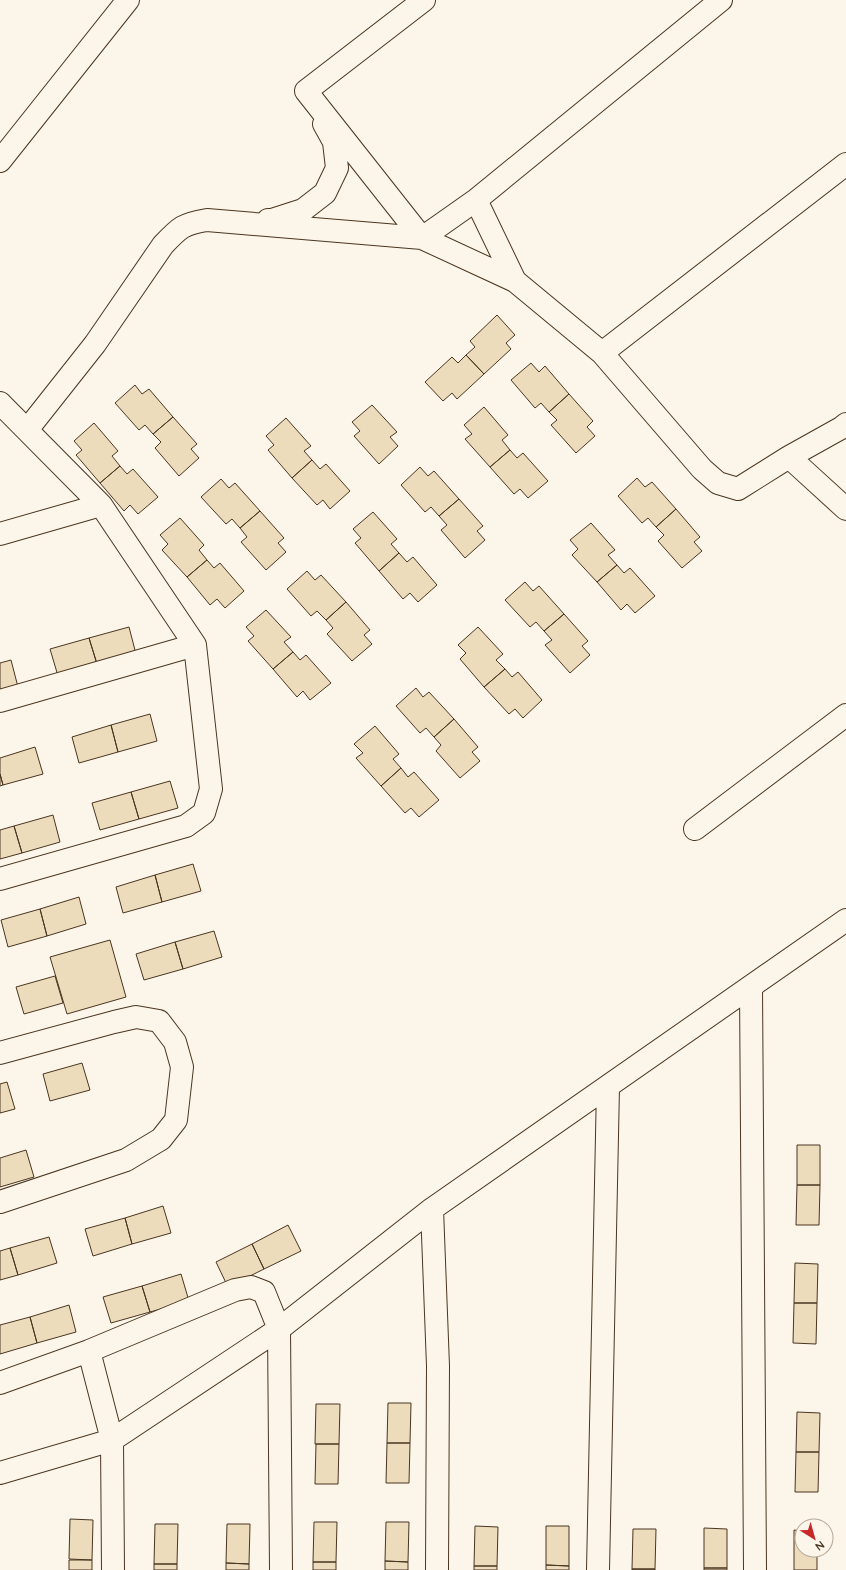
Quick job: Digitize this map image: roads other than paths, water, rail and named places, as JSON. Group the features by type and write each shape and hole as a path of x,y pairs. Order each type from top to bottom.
{"street":[{"path":"0,161 128,0"},
{"path":"306,91 424,0"},
{"path":"422,238 476,200 720,0"},
{"path":"27,430 95,344 163,245 174,233 187,224 207,220 272,220 303,210 325,193 337,168 334,142 306,91"},
{"path":"306,91 422,238"},
{"path":"602,353 846,164"},
{"path":"476,200 515,281"},
{"path":"207,220 422,238 515,281 602,353 702,469 718,483 738,489 846,424"},
{"path":"0,402 101,505 195,645 211,789 204,813 186,826 0,879"},
{"path":"789,457 846,509"},
{"path":"0,534 101,505"},
{"path":"0,701 195,645"},
{"path":"695,829 846,715"},
{"path":"0,1473 112,1440 280,1329 432,1210 846,920"},
{"path":"751,987 755,1570"},
{"path":"0,1053 136,1017 159,1022 175,1042 182,1067 176,1120 161,1139 126,1160 0,1202"},
{"path":"598,1570 608,1087"},
{"path":"432,1210 438,1366 437,1570"},
{"path":"0,1383 89,1351 235,1290 251,1287 264,1292 280,1329 281,1570"},
{"path":"89,1351 112,1440 113,1570"}]}
